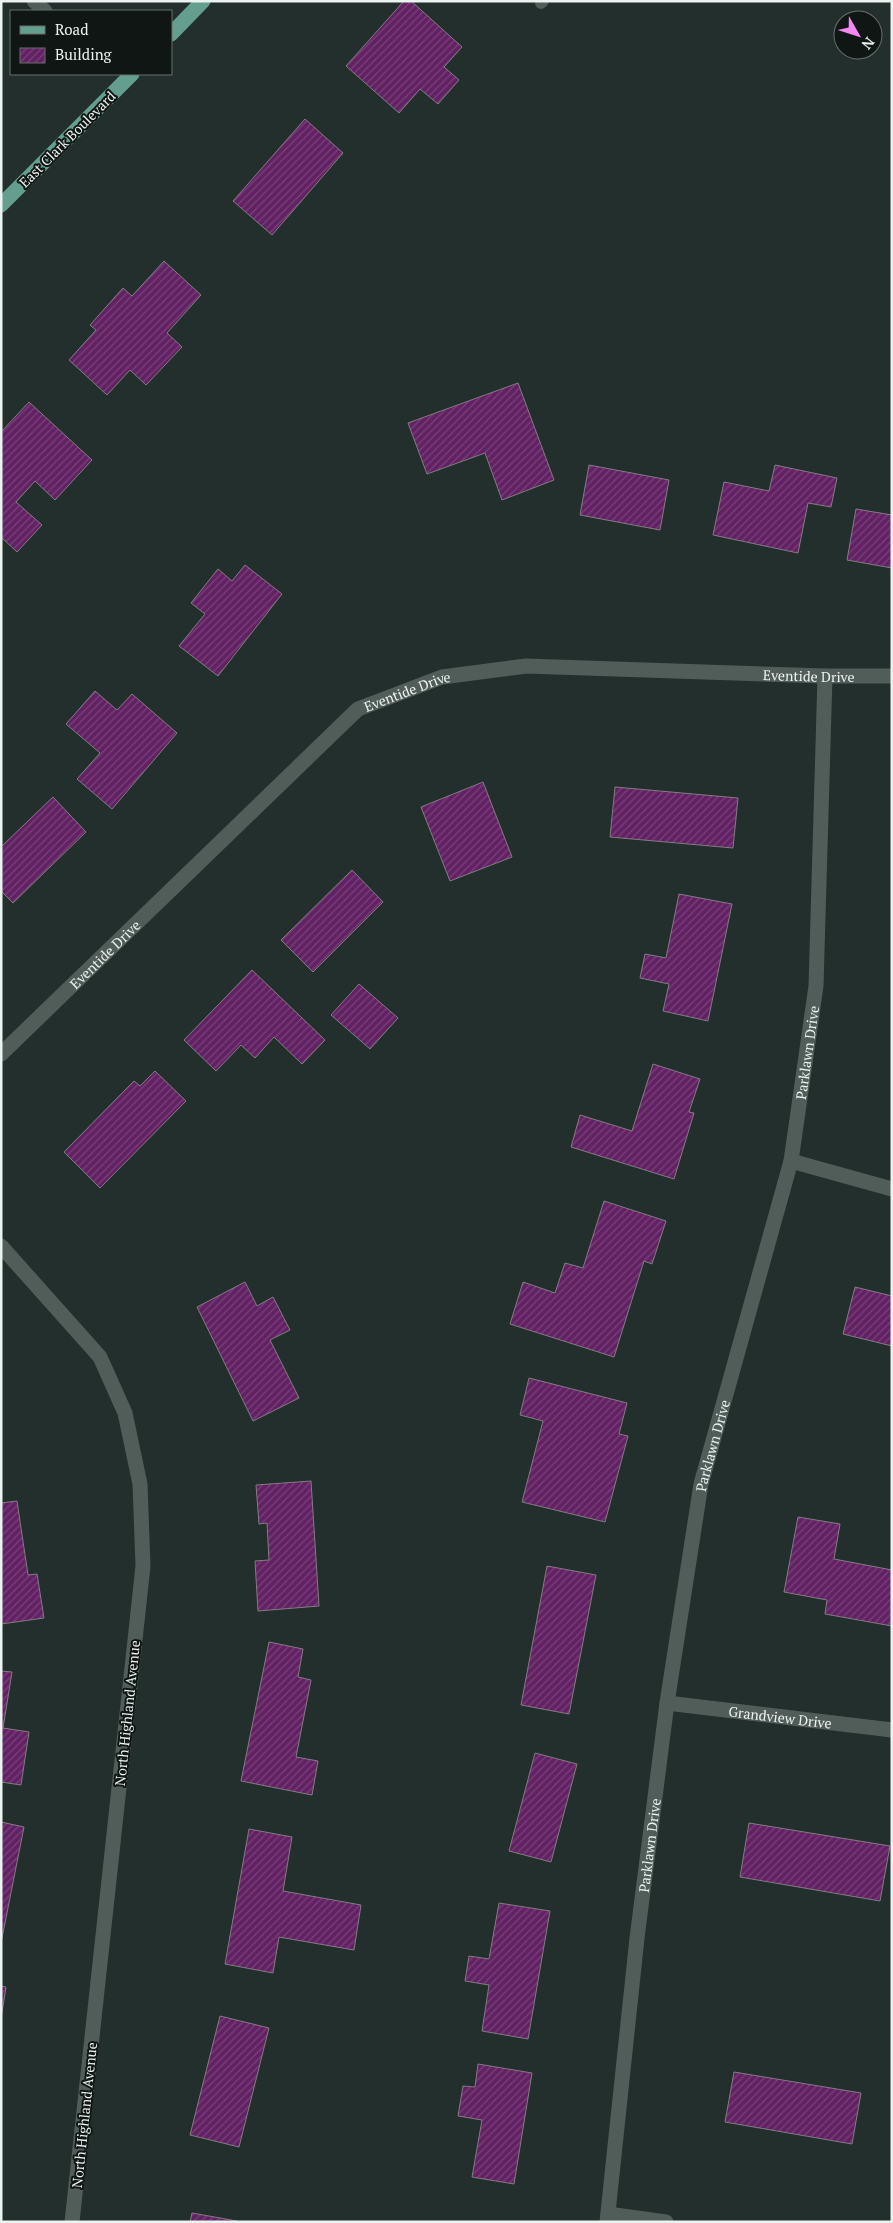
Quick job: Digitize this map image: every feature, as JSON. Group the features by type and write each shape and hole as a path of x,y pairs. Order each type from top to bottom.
{"main road":[{"path":"172,33 203,1"},
{"name":"East Clark Boulevard","path":"1,205 126,76"}],"street":[{"path":"34,1 45,10"},
{"name":"Eventide Drive","path":"1,1054 358,710 442,677 526,666 825,676 892,676"},
{"name":"Parklawn Drive","path":"608,2218 637,1938 667,1703 701,1484 791,1161 816,986 825,676"},
{"path":"791,1161 892,1188"},
{"name":"North Highland Avenue","path":"1,1246 100,1357 125,1414 140,1484 143,1566 72,2222"},
{"name":"Grandview Drive","path":"667,1703 892,1730"},
{"path":"608,2218 666,2222"}],"building":[{"path":"404,1 411,1 462,47 444,67 459,80 438,104 420,89 399,113 346,66"},
{"path":"305,119 343,153 272,235 233,201"},
{"path":"164,261 201,295 167,333 182,347 146,385 130,370 107,395 69,360 96,330 90,325 123,288 132,296"},
{"path":"518,383 554,480 502,500 485,453 427,474 408,423"},
{"path":"29,402 92,460 55,500 35,481 16,502 42,525 17,552 1,537 1,432"},
{"path":"589,465 669,480 660,530 580,515"},
{"path":"775,465 837,478 831,507 808,503 798,553 713,535 724,482 769,491"},
{"path":"856,509 892,515 892,568 847,560"},
{"path":"245,565 282,594 218,676 179,646 205,614 191,603 218,569 232,581"},
{"path":"95,691 117,710 132,694 177,733 112,809 77,779 100,753 66,724"},
{"path":"483,782 512,857 450,881 421,807"},
{"path":"615,787 738,798 733,848 610,837"},
{"path":"53,797 86,832 13,903 1,891 1,847"},
{"path":"352,870 383,902 313,972 281,940"},
{"path":"679,894 732,904 708,1021 663,1011 669,984 640,978 645,954 666,958"},
{"path":"252,970 325,1040 302,1064 274,1037 255,1058 241,1045 216,1071 184,1040"},
{"path":"359,984 398,1018 370,1049 331,1015"},
{"path":"653,1064 700,1079 689,1112 694,1113 674,1179 571,1147 580,1115 632,1131"},
{"path":"155,1071 186,1101 100,1188 64,1152 134,1081 140,1086"},
{"path":"604,1201 666,1221 652,1264 644,1261 614,1357 510,1324 523,1282 555,1293 565,1263 583,1268"},
{"path":"245,1282 257,1306 273,1297 290,1330 270,1340 299,1398 253,1421 197,1307"},
{"path":"855,1287 892,1296 892,1346 843,1334"},
{"path":"529,1378 627,1403 619,1434 628,1436 605,1522 522,1502 543,1421 520,1415"},
{"path":"311,1481 319,1606 258,1611 255,1561 269,1560 267,1523 259,1524 256,1485"},
{"path":"17,1501 28,1575 37,1574 44,1618 1,1624 1,1503"},
{"path":"798,1517 840,1524 834,1559 892,1570 892,1626 825,1614 827,1600 784,1592"},
{"path":"547,1566 596,1575 569,1714 521,1705"},
{"path":"269,1642 303,1649 298,1677 311,1680 296,1757 318,1761 312,1795 241,1781"},
{"path":"1,1671 12,1672 3,1728 29,1732 21,1785 1,1782"},
{"path":"535,1753 577,1764 551,1862 509,1851"},
{"path":"1,1822 24,1827 1,1943"},
{"path":"749,1823 890,1846 880,1901 740,1877"},
{"path":"249,1829 292,1837 283,1891 361,1905 354,1950 279,1937 273,1973 225,1964"},
{"path":"499,1903 550,1911 528,2039 482,2031 489,1985 465,1981 469,1956 489,1959"},
{"path":"1,1986 6,1987 1,2019"},
{"path":"220,2016 269,2028 239,2147 190,2135"},
{"path":"478,2064 532,2073 514,2184 472,2177 482,2120 458,2116 463,2086 475,2087"},
{"path":"734,2072 861,2093 852,2144 725,2122"},
{"path":"192,2213 237,2221 237,2222 190,2222"}]}
